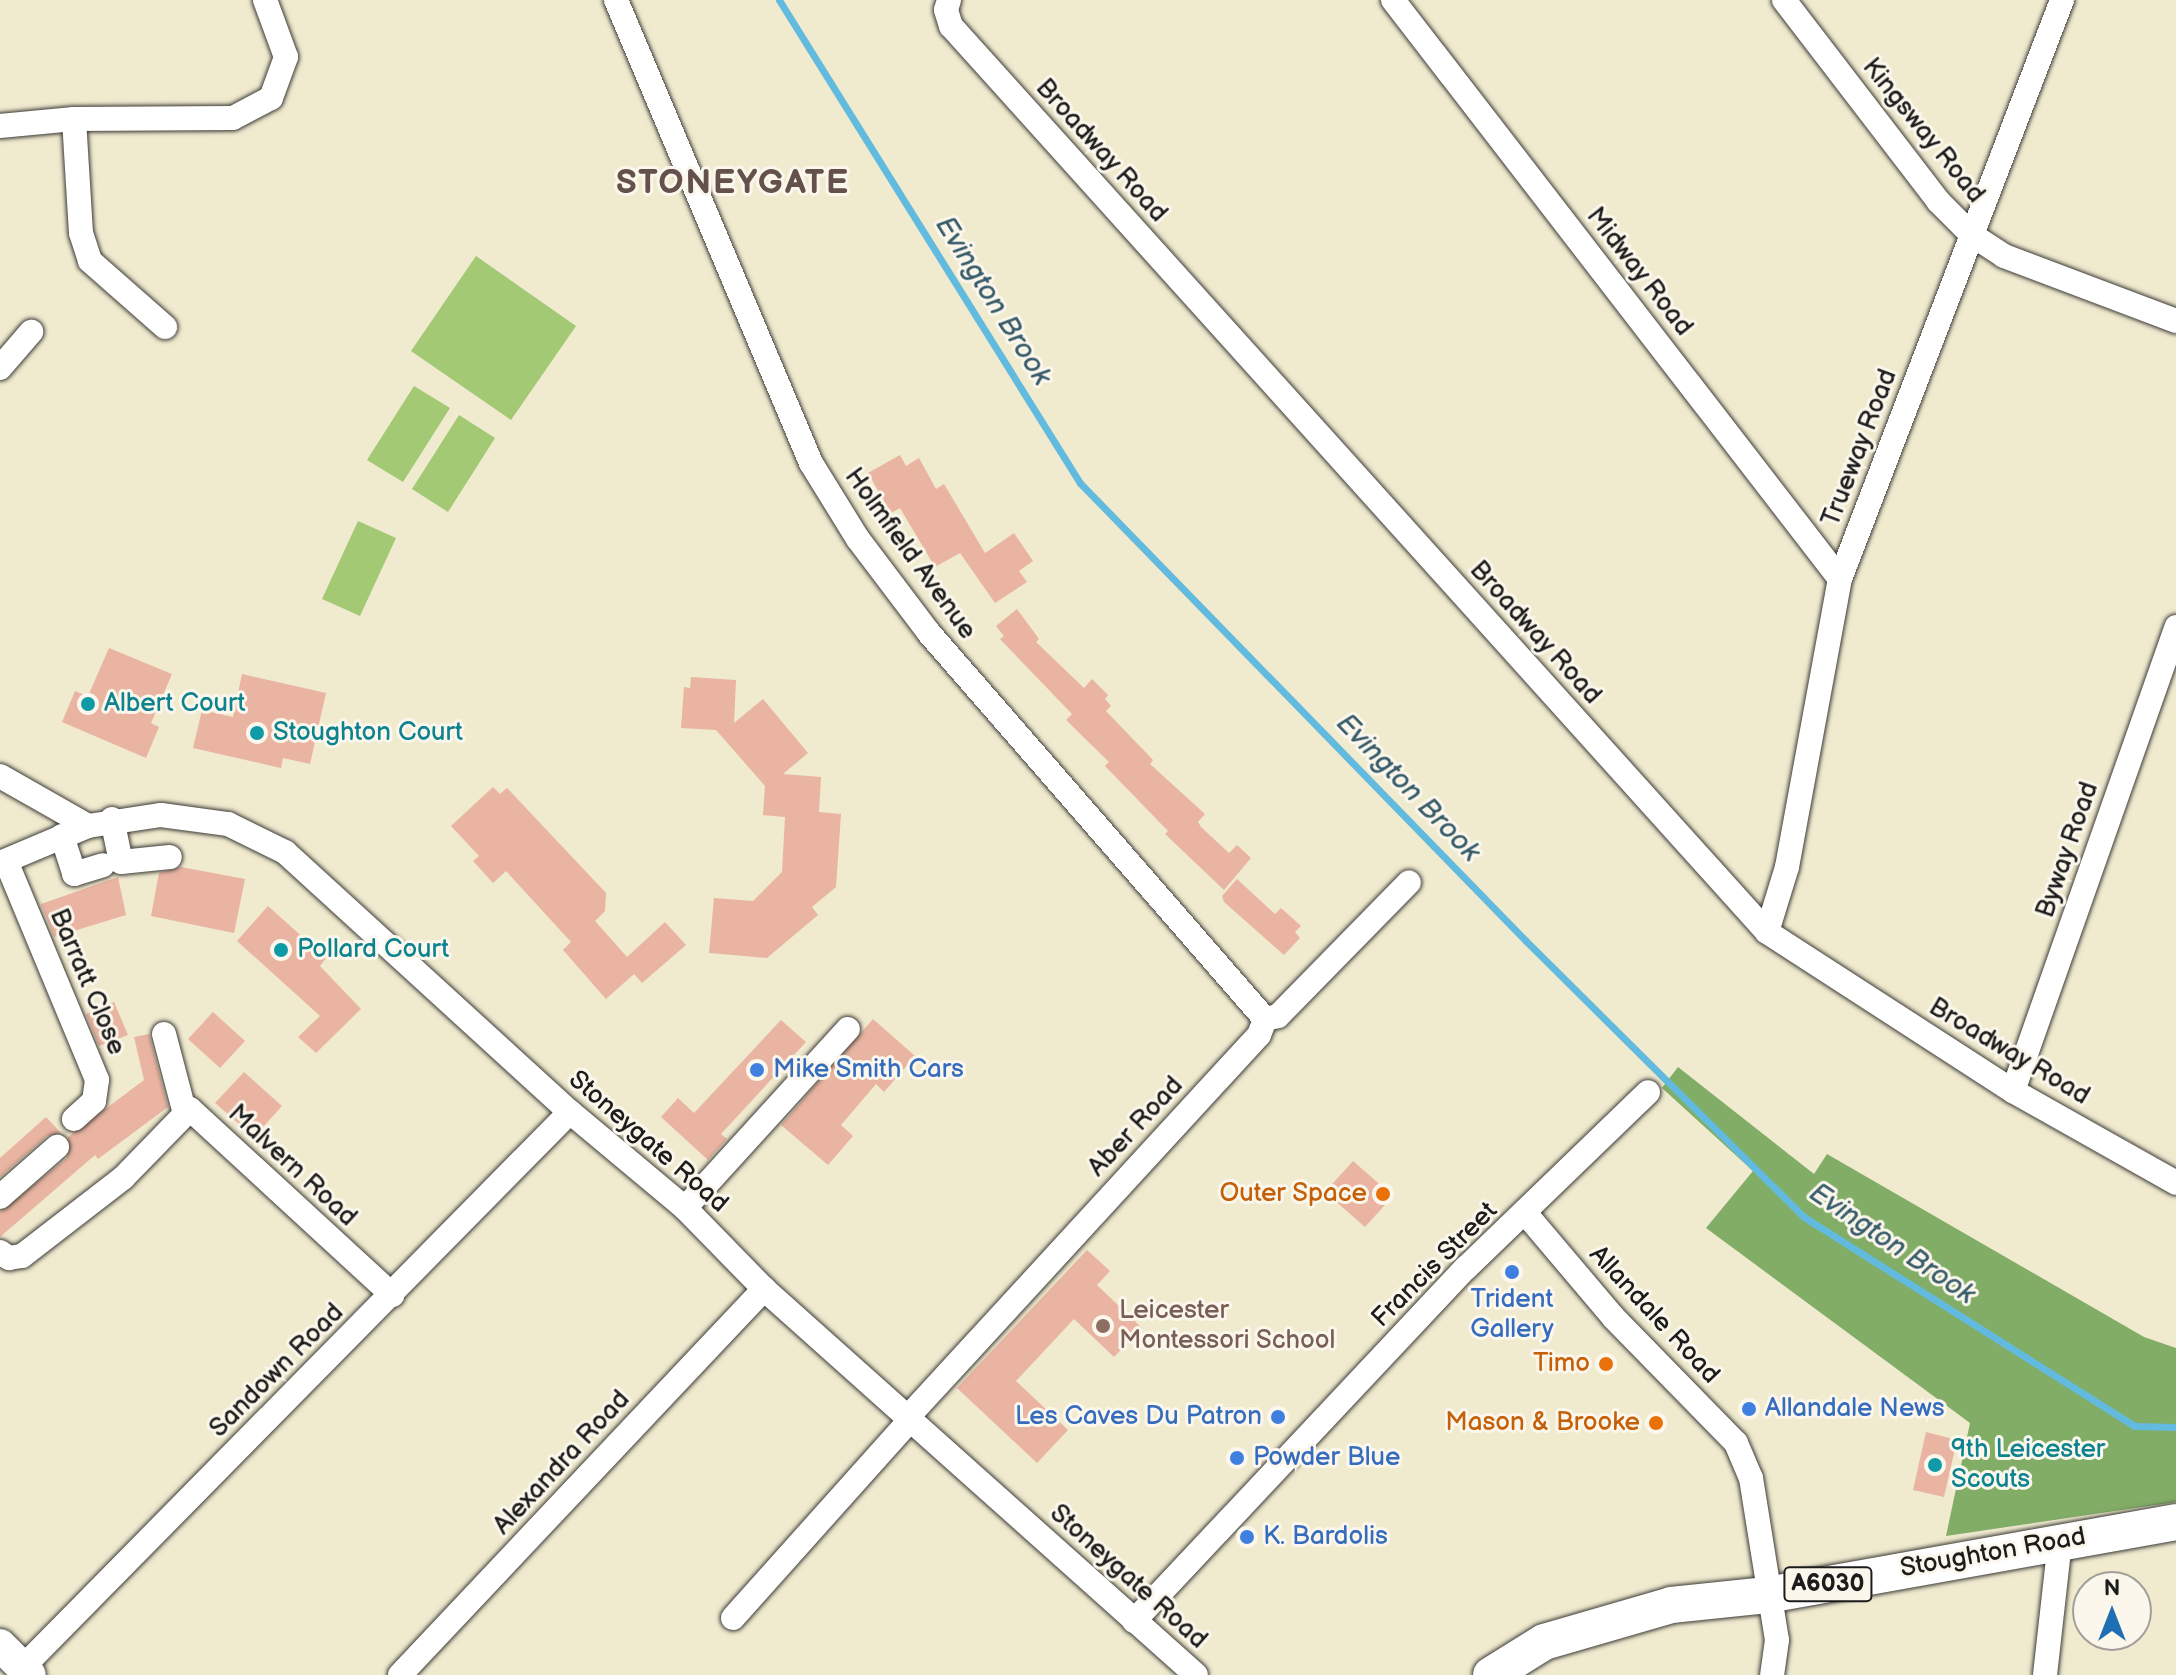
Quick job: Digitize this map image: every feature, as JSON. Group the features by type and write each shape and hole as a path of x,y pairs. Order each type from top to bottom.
{"highway":[{"name":"Stoughton Road","path":"1491,1675 1544,1642 1671,1605 1767,1595 2176,1522"}],"main road":[{"path":"0,1645 27,1671"}],"street":[{"path":"0,126 74,119 233,118 271,98 286,57 265,0"},
{"name":"Holmfield Avenue","path":"616,0 811,463 858,539 929,633 1265,1019"},
{"name":"Midway Road","path":"1393,0 1840,579"},
{"name":"Kingsway Road","path":"1784,0 1938,201 1972,235 2004,256 2176,321"},
{"name":"Trueway Road","path":"1767,932 1787,867 1840,579 2062,0"},
{"name":"Broadway Road","path":"947,5 951,26 1767,932 2013,1091 2176,1183"},
{"path":"74,119 81,233 90,261 165,327"},
{"path":"0,368 31,332"},
{"name":"Byway Road","path":"2013,1091 2176,627"},
{"path":"0,776 88,826"},
{"name":"Stoneygate Road","path":"3,862 88,826 112,819 161,815 228,824 285,852 570,1112 685,1208 764,1289 1196,1675"},
{"path":"112,819 121,862 170,857"},
{"path":"62,836 74,874 103,865"},
{"name":"Barratt Close","path":"3,862 97,1080 94,1101 74,1119"},
{"name":"Aber Road","path":"733,1618 908,1419 1259,1035 1265,1019 1278,1016 1409,882"},
{"path":"685,1208 848,1029"},
{"path":"164,1034 185,1114"},
{"name":"Francis Street","path":"1134,1621 1466,1268 1526,1214 1648,1092"},
{"name":"Malvern Road","path":"0,1252 9,1258 22,1256 123,1178 190,1109 392,1295"},
{"name":"Sandown Road","path":"27,1671 570,1112"},
{"path":"0,1197 57,1147"},
{"name":"Allandale Road","path":"1526,1214 1613,1317 1736,1443 1751,1478 1767,1595 1777,1640 1772,1675"},
{"name":"Alexandra Road","path":"400,1675 764,1289"},
{"path":"2045,1675 2060,1541"}],"green space":[{"path":"476,256 576,326 511,420 411,351"},
{"path":"414,386 450,408 403,482 367,460"},
{"path":"459,415 495,438 448,512 412,489"},
{"path":"358,521 396,538 360,616 322,599"},
{"path":"1678,1067 1814,1174 1827,1154 2144,1337 2176,1348 2176,1502 1946,1536 1970,1423 1706,1228 1753,1171 1662,1088"}],"building":[{"path":"900,455 906,466 919,458 936,489 944,484 985,553 1014,533 1033,561 1019,571 1027,582 995,603 960,553 935,567 900,508 891,513 868,473"},
{"path":"1017,609 1039,639 1036,642 1084,688 1092,679 1108,695 1105,699 1111,706 1106,711 1153,760 1150,764 1205,814 1198,822 1201,827 1229,853 1237,845 1251,858 1224,890 1165,834 1168,831 1105,766 1109,762 1066,720 1072,714 1000,639 1004,636 996,626"},
{"name":"Albert Court","path":"109,648 172,674 151,723 159,727 146,758 62,722 75,691 88,696"},
{"name":"Stoughton Court","path":"242,674 326,693 310,764 283,758 281,768 193,748 202,710 233,717"},
{"path":"691,677 736,680 734,723 763,699 808,753 783,774 821,777 819,812 841,814 836,887 812,907 818,915 767,958 709,953 714,898 753,901 782,872 785,817 763,815 765,786 716,730 681,728 684,687 690,688"},
{"path":"493,787 500,794 507,788 606,893 605,911 595,921 627,957 665,922 686,945 642,983 634,974 606,999 563,950 571,942 506,871 493,883 473,861 479,856 451,826"},
{"path":"181,867 245,879 234,933 151,916 159,873"},
{"path":"118,877 126,915 54,937 41,904"},
{"path":"1237,879 1275,914 1281,908 1301,926 1295,932 1300,938 1284,955 1224,902 1222,896"},
{"path":"268,906 326,958 320,966 361,1009 316,1053 298,1037 320,1016 237,941"},
{"path":"114,1002 128,1035 99,1046 86,1014"},
{"path":"213,1012 245,1041 220,1068 188,1039"},
{"path":"873,1019 915,1056 884,1092 876,1084 841,1125 853,1136 828,1165 781,1125"},
{"name":"Mike Smith Cars","path":"781,1020 806,1042 721,1134 727,1139 708,1160 661,1117 678,1098 694,1113"},
{"path":"149,1034 168,1107 98,1159 95,1155 0,1237 0,1212 67,1158 68,1137 144,1080 134,1037"},
{"path":"244,1072 282,1106 254,1137 215,1103"},
{"path":"46,1117 61,1133 47,1136 0,1177 0,1158"},
{"name":"Outer Space","path":"1353,1161 1393,1196 1365,1227 1325,1192"},
{"path":"1087,1250 1110,1271 1097,1285 1142,1328 1114,1357 1074,1319 1016,1381 1068,1430 1037,1463 957,1388"},
{"name":"9th Leicester Scouts","path":"1926,1432 1957,1440 1944,1497 1913,1490"}],"waterway":[{"name":"Evington Brook","path":"779,0 1080,483 1526,941 1804,1217 2134,1426 2176,1427"}],"place":[{"name":"Albert Court","path":"88,704"},
{"name":"Stoughton Court","path":"257,733"},
{"name":"Pollard Court","path":"281,950"},
{"name":"Mike Smith Cars","path":"757,1070"},
{"name":"Outer Space","path":"1383,1194"},
{"name":"Trident Gallery","path":"1512,1272"},
{"name":"Leicester Montessori School","path":"1103,1326"},
{"name":"Timo","path":"1606,1364"},
{"name":"Allandale News","path":"1749,1409"},
{"name":"Les Caves Du Patron","path":"1278,1417"},
{"name":"Mason & Brooke","path":"1656,1423"},
{"name":"Powder Blue","path":"1237,1458"},
{"name":"9th Leicester Scouts","path":"1935,1465"},
{"name":"K. Bardolis","path":"1247,1537"}],"district":[{"name":"STONEYGATE","path":"733,183"}]}
